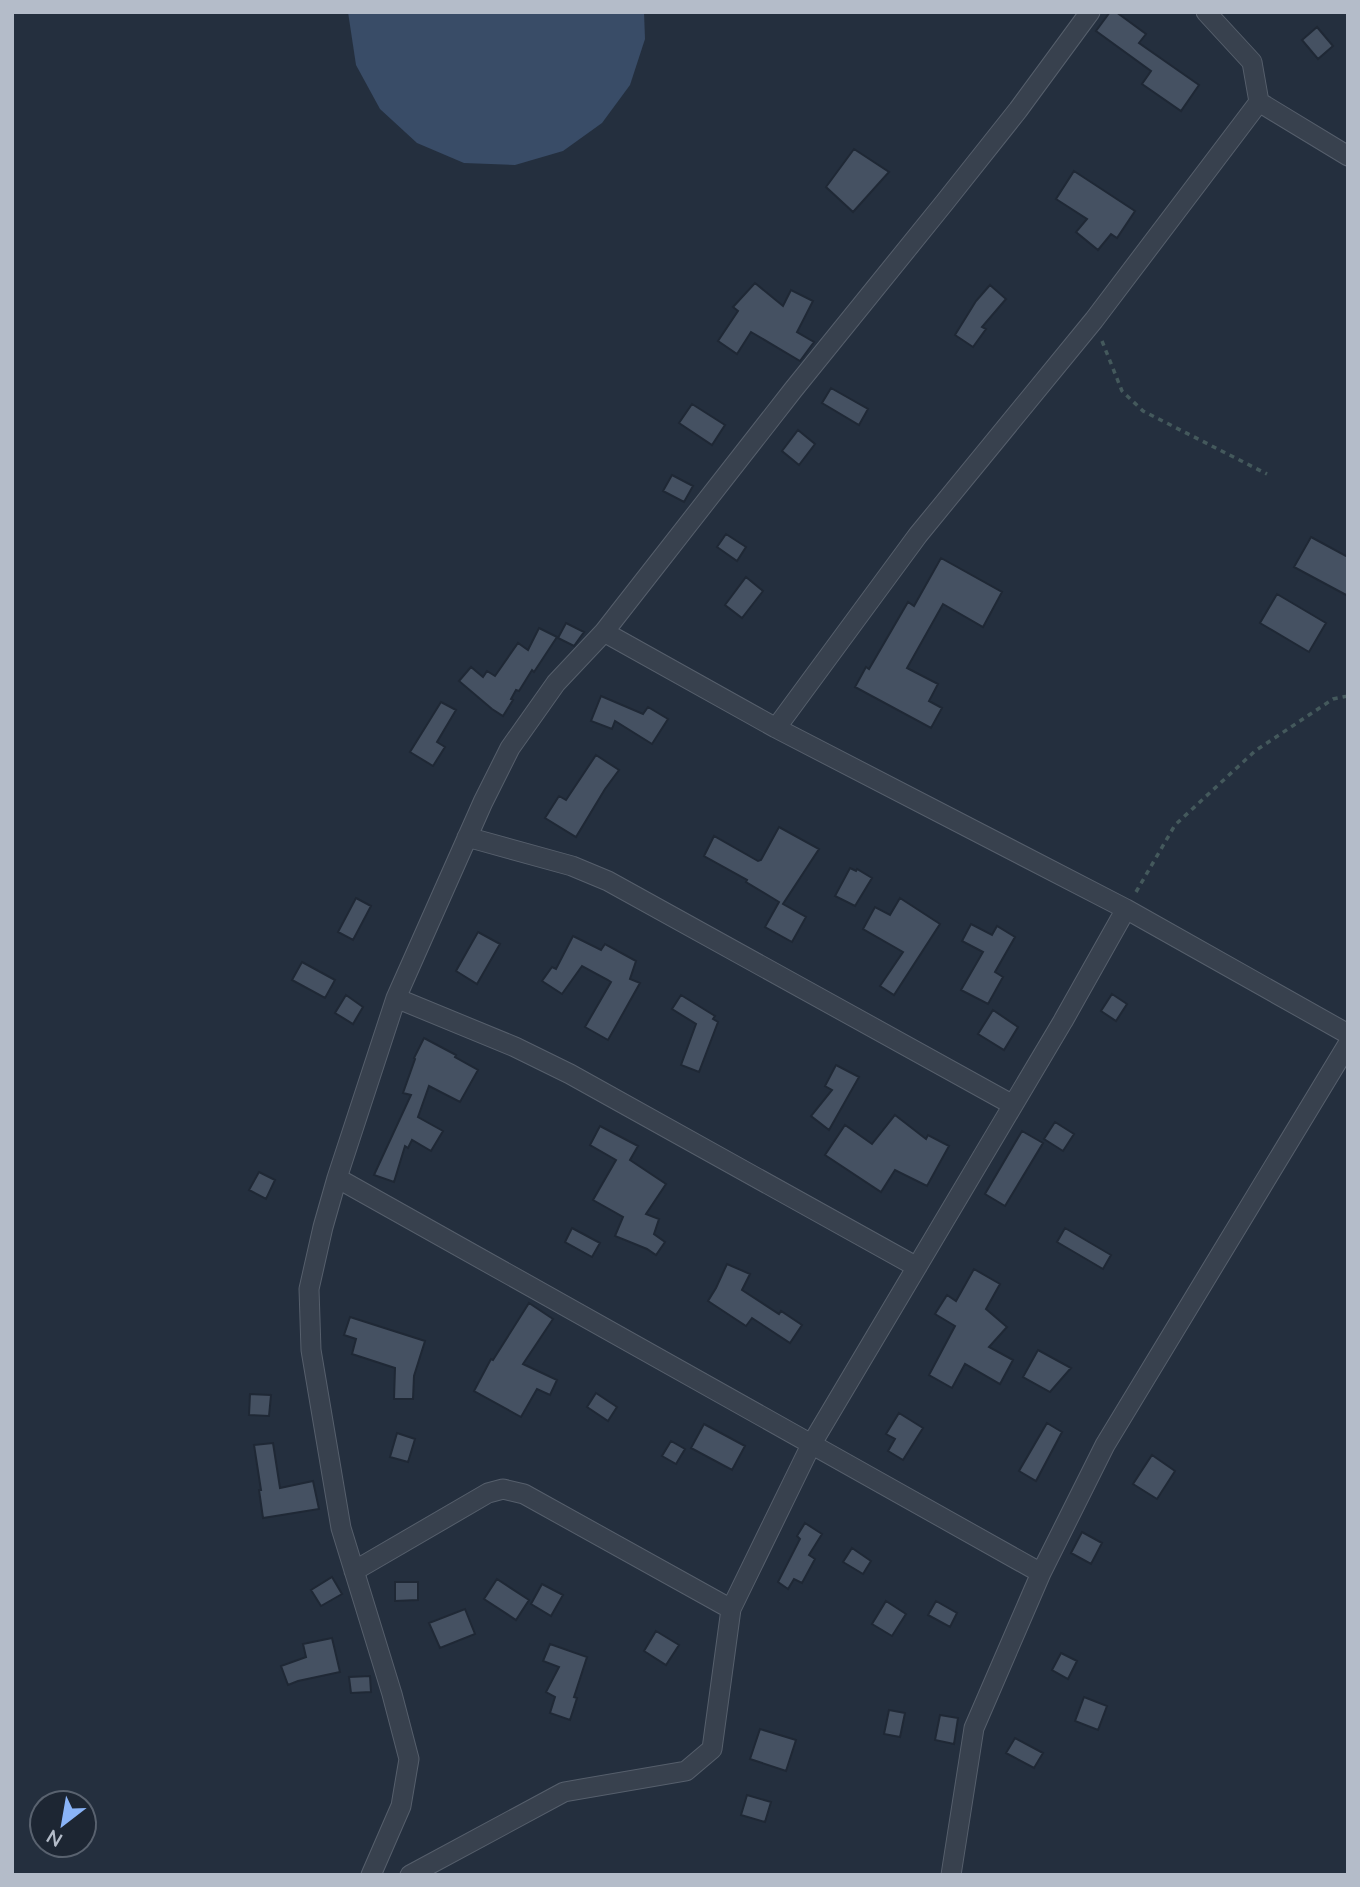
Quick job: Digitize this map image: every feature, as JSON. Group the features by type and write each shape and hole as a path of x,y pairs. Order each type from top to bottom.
{"street":[{"path":"371,1875 401,1806 409,1759 392,1693 341,1528 311,1350 309,1289 337,1178 396,998 467,837 510,748 556,683 604,632 793,390 1002,131 1090,12"},
{"path":"776,728 918,534 1094,320 1259,102 1252,62 1206,12"},
{"path":"1259,102 1348,156"},
{"path":"604,632 776,728 1126,909 1348,1034"},
{"path":"467,837 572,866 608,881 1013,1105"},
{"path":"410,1875 564,1792 686,1771 712,1749 731,1609 811,1446 1063,1021 1126,909"},
{"path":"396,998 515,1047 570,1074 917,1267"},
{"path":"951,1875 974,1728 1041,1573 1105,1445 1348,1044"},
{"path":"337,1178 1041,1573"},
{"path":"354,1571 488,1493 503,1489 524,1494 731,1609"}],"path":[{"path":"1094,320 1122,391 1143,411 1267,474"},
{"path":"1126,909 1175,825 1255,751 1334,699 1348,696"}],"water":[{"path":"348,12 644,12 645,39 630,85 602,123 563,151 515,165 464,163 417,143 380,109 356,65"}],"building":[{"path":"1110,12 1116,12 1146,34 1139,43 1199,85 1181,111 1142,84 1151,71 1096,31"},
{"path":"1317,27 1333,46 1318,59 1302,40"},
{"path":"854,149 889,172 853,212 826,187"},
{"path":"1074,171 1135,211 1117,238 1111,234 1098,250 1076,232 1087,219 1056,199"},
{"path":"755,283 783,306 791,290 813,301 797,332 814,342 800,361 751,332 737,354 718,341 738,311 733,307"},
{"path":"990,285 1006,299 982,327 986,329 973,347 955,335 976,301"},
{"path":"831,388 868,409 859,425 822,403"},
{"path":"692,404 725,425 712,445 679,423"},
{"path":"798,430 815,444 799,465 782,451"},
{"path":"672,475 693,486 684,502 663,491"},
{"path":"726,534 746,547 737,561 717,547"},
{"path":"1311,537 1348,557 1348,596 1294,567"},
{"path":"941,558 1002,592 983,627 943,604 907,668 938,684 929,701 942,708 931,728 855,687 866,667 869,669 908,602 914,606"},
{"path":"746,577 763,591 742,618 725,605"},
{"path":"1277,594 1326,623 1309,652 1260,623"},
{"path":"566,623 584,632 574,646 558,638"},
{"path":"539,628 557,637 534,672 532,670 519,691 516,690 503,716 459,681 471,667 483,677 487,671 495,676 518,643 528,650"},
{"path":"601,696 643,714 648,707 668,719 652,744 615,721 612,729 591,721"},
{"path":"441,702 456,710 437,742 445,747 433,766 410,752"},
{"path":"596,755 619,770 576,837 545,818 559,796 566,800"},
{"path":"779,827 819,849 783,904 806,917 792,942 765,927 779,902 704,856 714,836 758,861 761,860"},
{"path":"850,868 872,878 855,906 835,896"},
{"path":"356,898 371,906 353,940 338,932"},
{"path":"900,898 940,924 894,995 880,986 903,952 863,929 875,907 890,915"},
{"path":"971,924 992,935 997,926 1015,937 995,972 1003,977 988,1004 961,990 983,952 962,941"},
{"path":"478,932 500,944 477,984 456,971"},
{"path":"573,936 601,950 605,944 636,961 630,979 640,983 608,1040 585,1027 611,982 582,966 562,994 542,981 552,967 556,969"},
{"path":"302,962 335,980 325,998 292,980"},
{"path":"1112,994 1127,1004 1116,1021 1101,1011"},
{"path":"346,995 363,1007 353,1024 335,1013"},
{"path":"681,995 715,1016 713,1019 718,1022 699,1072 681,1065 696,1024 672,1009"},
{"path":"993,1010 1018,1027 1004,1050 978,1034"},
{"path":"424,1038 478,1070 460,1102 429,1086 418,1117 443,1131 431,1151 412,1140 408,1148 405,1146 394,1182 374,1175 411,1095 403,1093 414,1058"},
{"path":"836,1065 859,1077 829,1130 811,1116 832,1090 825,1086"},
{"path":"895,1115 926,1139 928,1135 949,1146 927,1186 895,1170 881,1192 825,1155 845,1125 872,1144"},
{"path":"1055,1122 1074,1134 1063,1151 1044,1139"},
{"path":"600,1126 638,1146 630,1160 666,1184 646,1214 659,1219 654,1234 665,1242 656,1255 615,1236 623,1217 593,1200 616,1160 590,1145"},
{"path":"1022,1131 1043,1143 1005,1206 985,1194"},
{"path":"259,1172 275,1180 266,1199 249,1190"},
{"path":"572,1228 600,1243 592,1257 565,1242"},
{"path":"1065,1228 1111,1255 1103,1269 1057,1242"},
{"path":"727,1264 750,1274 742,1290 802,1325 790,1343 752,1318 746,1326 708,1301"},
{"path":"974,1269 1000,1284 986,1309 1007,1327 989,1347 1013,1360 1000,1384 965,1364 952,1388 929,1375 955,1326 935,1314 947,1295 956,1301"},
{"path":"529,1303 553,1319 523,1364 557,1380 550,1395 537,1389 521,1417 474,1391 491,1359 493,1360"},
{"path":"350,1317 425,1341 414,1376 413,1399 394,1399 395,1368 352,1354 356,1339 344,1335"},
{"path":"1038,1350 1071,1368 1050,1392 1023,1377"},
{"path":"596,1393 617,1407 608,1421 587,1407"},
{"path":"250,1394 271,1395 269,1416 249,1415"},
{"path":"899,1413 923,1428 903,1460 888,1451 895,1439 886,1434"},
{"path":"1047,1423 1062,1432 1036,1481 1019,1471"},
{"path":"704,1424 745,1446 732,1470 691,1448"},
{"path":"397,1433 415,1439 408,1462 390,1457"},
{"path":"671,1441 685,1449 676,1464 662,1456"},
{"path":"273,1443 280,1488 313,1481 319,1509 263,1518 254,1445"},
{"path":"1152,1455 1175,1471 1157,1499 1133,1484"},
{"path":"805,1523 822,1534 809,1555 815,1559 802,1583 794,1579 788,1589 778,1582 800,1539 797,1536"},
{"path":"1082,1532 1102,1543 1091,1564 1071,1553"},
{"path":"852,1548 871,1561 863,1574 843,1562"},
{"path":"332,1577 342,1594 321,1606 311,1590"},
{"path":"497,1579 529,1600 516,1620 484,1599"},
{"path":"395,1582 418,1582 418,1600 395,1601"},
{"path":"542,1584 563,1595 551,1616 531,1604"},
{"path":"886,1601 906,1614 892,1636 872,1624"},
{"path":"936,1601 957,1613 950,1627 928,1615"},
{"path":"465,1609 475,1634 440,1648 429,1623"},
{"path":"656,1631 679,1645 666,1665 644,1651"},
{"path":"332,1638 340,1672 288,1685 281,1666 306,1657 303,1644"},
{"path":"550,1644 587,1657 574,1697 577,1698 570,1720 550,1713 555,1697 546,1692 559,1667 543,1661"},
{"path":"1061,1653 1077,1661 1068,1679 1052,1670"},
{"path":"370,1676 371,1692 351,1693 349,1677"},
{"path":"1084,1697 1107,1706 1098,1730 1075,1721"},
{"path":"889,1710 905,1713 900,1737 884,1734"},
{"path":"940,1715 958,1718 954,1744 935,1740"},
{"path":"760,1729 796,1740 786,1771 750,1759"},
{"path":"1015,1738 1043,1753 1034,1768 1006,1753"},
{"path":"747,1795 771,1802 765,1822 741,1815"}]}
